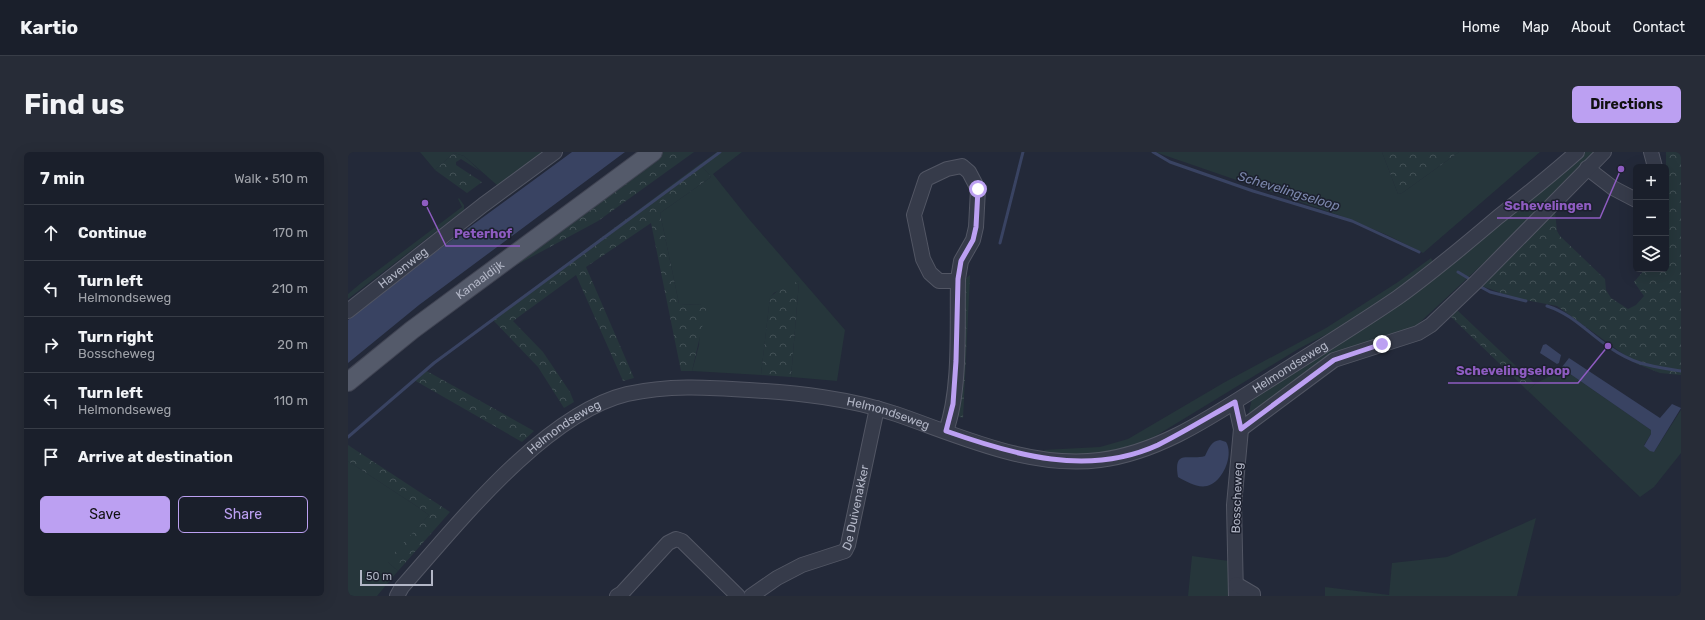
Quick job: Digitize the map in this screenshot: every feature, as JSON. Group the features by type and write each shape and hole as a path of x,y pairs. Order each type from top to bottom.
{"main road":[{"name":"Kanaaldijk","path":"348,382 412,330 653,152"}],"street":[{"name":"Havenweg","path":"348,311 483,205 555,152"},
{"name":"Helmondseweg","path":"396,596 467,514 514,466 563,425 598,404 624,395 669,387 789,392 835,398 877,408 1026,456 1055,461 1096,461 1127,456 1158,445 1235,402 1398,296 1448,259 1577,152"},
{"name":"Helmondseweg","path":"1241,429 1334,360 1418,333 1431,325 1476,282 1604,152"},
{"path":"1651,152 1654,164"},
{"path":"946,431 953,404 956,361 958,281 961,261 973,240 977,212 978,189 969,172 962,166 947,169 926,179 914,215 923,259 930,272 939,281 958,281"},
{"path":"1588,168 1613,188 1633,198"},
{"name":"Bosscheweg","path":"1235,402 1241,429 1234,505 1236,590"},
{"name":"De Duivenakker","path":"751,596 777,578 802,565 845,551 848,545 877,408"},
{"path":"617,596 668,543 676,539 682,541 738,596"},
{"path":"1236,590 1253,594 1253,596"}],"green space":[{"path":"420,152 544,152 498,186 464,156 454,153 435,170"},
{"path":"661,152 694,152 598,221 511,268"},
{"path":"717,152 742,152 713,174 748,218 845,330 837,381 791,377 799,281 774,293 770,298 761,375 692,371 699,345 701,305 679,304 660,213 711,177 700,164"},
{"path":"1155,152 1382,152 1398,194 1402,193 1459,152 1540,152 1423,253 1387,235 1341,216"},
{"path":"1382,152 1459,152 1402,193 1398,194"},
{"path":"1581,152 1595,152 1487,260 1416,326 1406,332 1377,339 1252,415 1249,412 1252,398"},
{"path":"1666,152 1681,152 1681,375 1660,373 1637,364 1557,306 1515,298 1482,286 1553,211 1555,212 1557,231 1560,236 1605,279 1606,290 1611,298 1628,309 1636,305 1644,296 1634,282 1642,272 1669,272 1669,164 1666,164"},
{"path":"454,153 464,156 480,171 461,159 456,162 456,165 482,182 467,193 435,170"},
{"path":"700,164 711,177 660,213 679,304 701,305 706,308 692,371 681,371 651,223 586,267 634,378 623,381 576,275 513,321 543,352 570,392 574,402 564,408 538,367 492,319"},
{"path":"459,198 464,205 464,210 348,299 348,294 361,283 462,207 458,199"},
{"path":"1431,258 1433,262 1386,298 1339,328 1300,348 1154,437 1122,449 1106,453 1087,455 1054,454 1043,450 1100,447 1128,439 1225,382 1326,328 1398,282"},
{"path":"970,275 963,418 952,414 956,286"},
{"path":"799,281 791,377 761,375 770,297 783,287"},
{"path":"1457,310 1535,384 1528,391 1450,316"},
{"path":"1563,369 1651,430 1651,434 1644,445 1654,452 1681,410 1681,453 1654,487 1640,497 1528,391 1535,384"},
{"path":"425,370 534,431 522,442 414,380"},
{"path":"348,445 450,512 398,571 387,561 429,515 348,461"},
{"path":"348,461 429,515 388,562 398,571 377,596 348,596"},
{"path":"1536,518 1517,596 1325,596 1325,587 1389,595 1392,563 1447,557"},
{"path":"1192,556 1229,561 1229,596 1188,596"}],"water":[{"path":"572,152 625,152 419,305 348,363 348,320 396,281"},
{"path":"1546,344 1561,355 1559,363 1557,364 1540,353 1543,345"},
{"path":"1569,358 1660,418 1672,404 1681,408 1654,452 1650,451 1644,446 1651,434 1651,430 1563,369 1562,367"},
{"path":"1220,440 1226,442 1229,454 1226,467 1218,479 1207,486 1200,486 1178,477 1177,468 1180,459 1205,456 1212,443"}],"waterway":[{"path":"348,437 434,363 720,152"},
{"name":"Schevelingseloop","path":"1000,243 1023,152"},
{"name":"Schevelingseloop","path":"1153,152 1170,162 1253,191 1352,221 1419,252"},
{"name":"Schevelingseloop","path":"1458,272 1468,278"},
{"name":"Schevelingseloop","path":"1481,287 1490,292 1526,301"},
{"name":"Schevelingseloop","path":"1547,306 1556,309 1572,319 1609,347 1627,358 1651,366 1681,371"}],"place":[{"name":"Schevelingen","path":"1621,169"},
{"name":"Peterhof","path":"425,203"},
{"name":"Schevelingseloop","path":"1608,346"}],"route":[{"path":"978,189 976,227 973,240 961,261 958,279 956,361 953,404 946,431 987,446 1026,456 1055,461 1096,461 1127,456 1158,445 1235,402 1241,429 1334,360 1382,344"}]}
